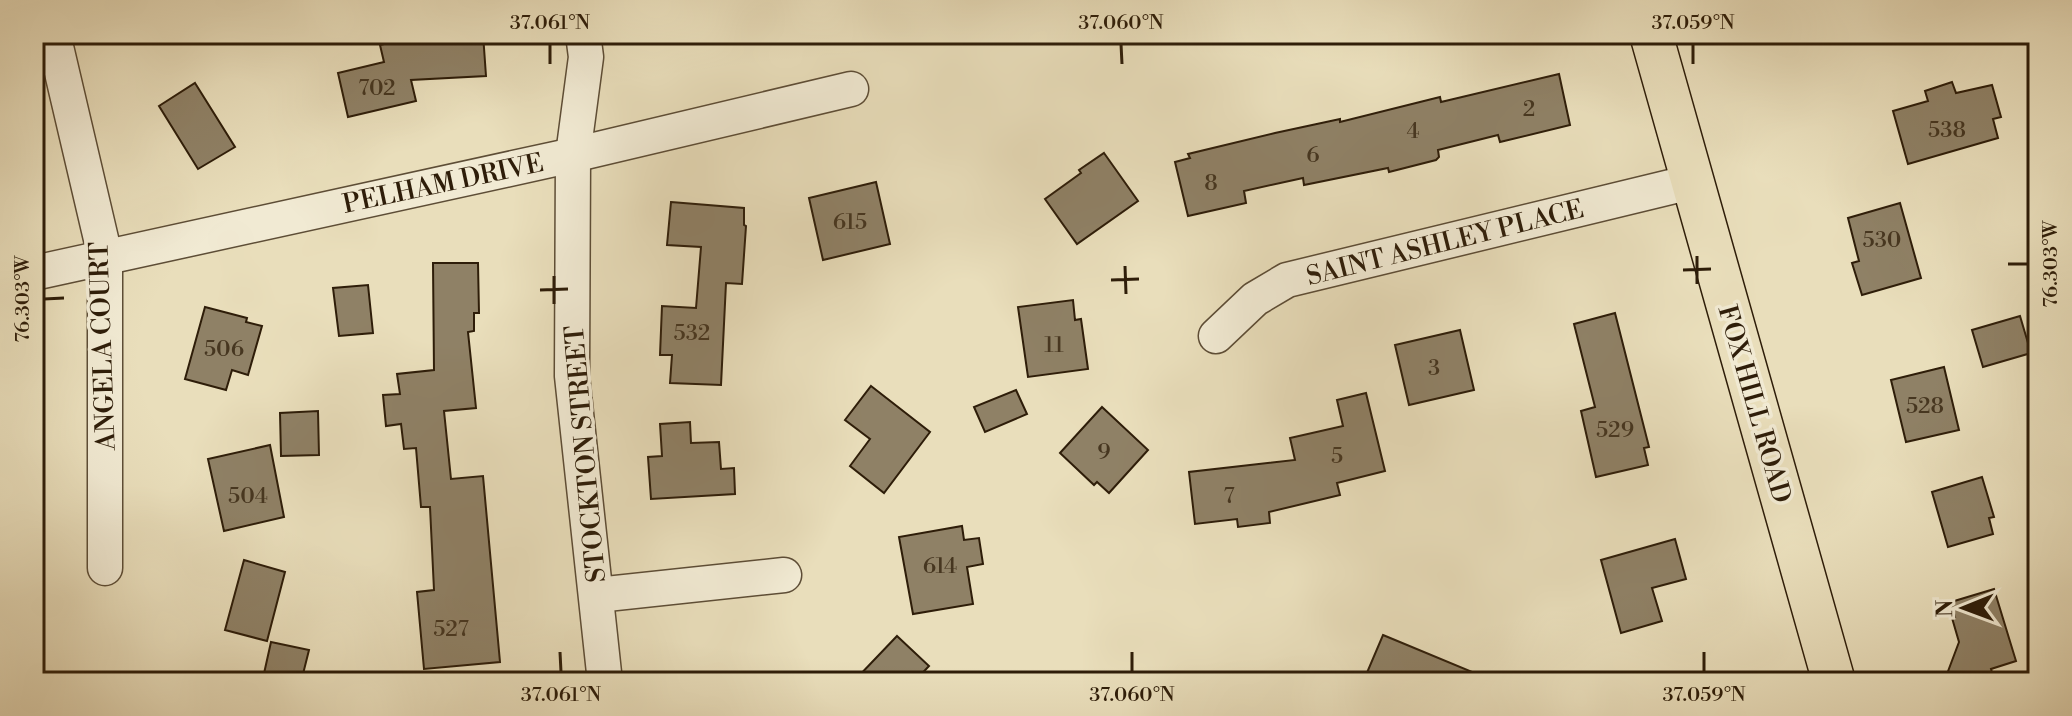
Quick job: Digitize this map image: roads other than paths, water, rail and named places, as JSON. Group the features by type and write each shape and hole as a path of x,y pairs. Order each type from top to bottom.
{"main road":[{"name":"FOX HILL ROAD","path":"1651,34 1834,682"}],"street":[{"name":"ANGELA COURT","path":"53,34 105,256 105,568"},
{"name":"STOCKTON STREET","path":"583,34 586,57 573,155 572,376 605,682"},
{"name":"PELHAM DRIVE","path":"34,273 573,155 851,89"},
{"name":"SAINT ASHLEY PLACE","path":"1216,336 1255,299 1287,280 1691,182"},
{"path":"597,595 784,575"}]}
